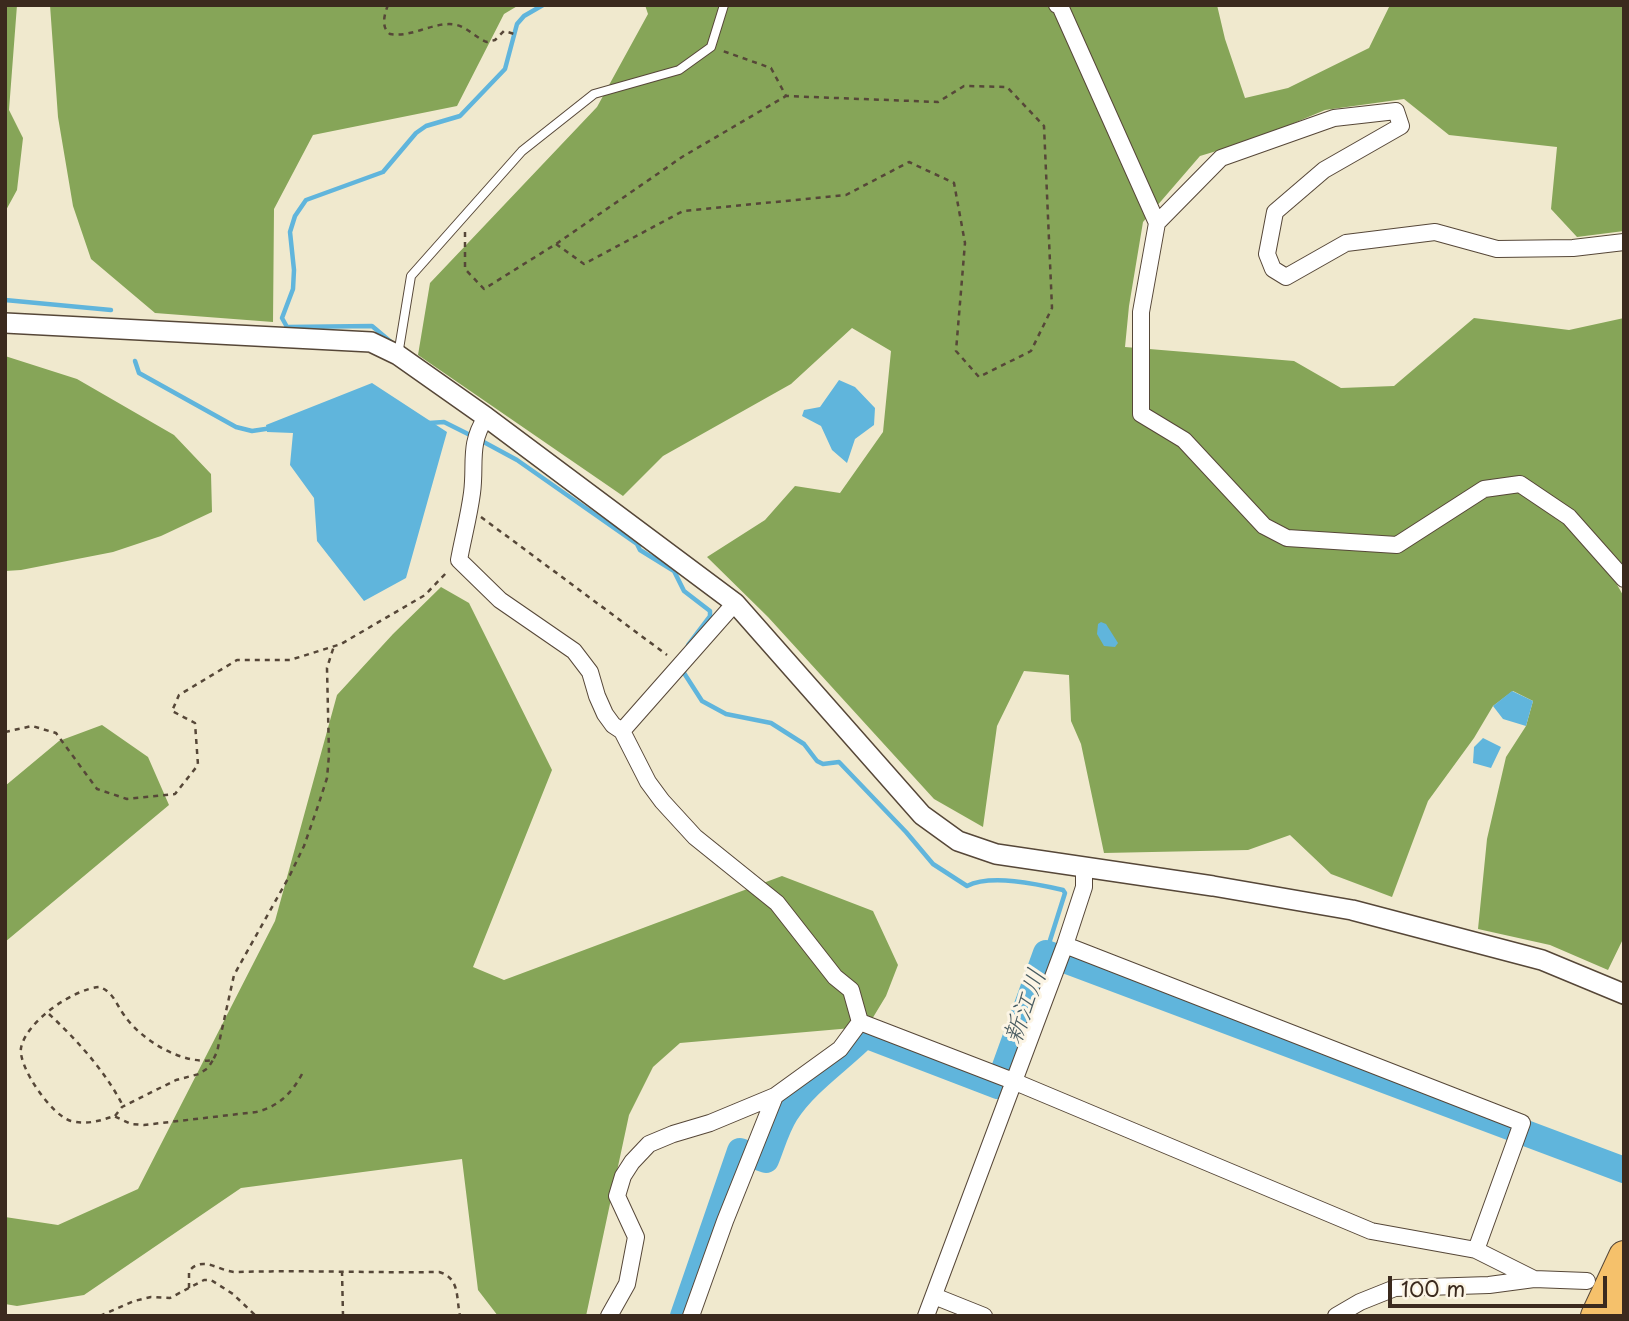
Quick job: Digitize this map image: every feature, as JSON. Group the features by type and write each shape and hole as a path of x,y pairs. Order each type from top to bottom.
{"highway":[{"path":"1596,1316 1624,1256"},
{"path":"1620,1316 1624,1308"}],"street":[{"path":"1057,5 1060,6 1157,223 1141,312 1141,414 1184,440 1264,526 1287,538 1397,545 1485,489 1520,484 1569,517 1624,579"},
{"path":"1157,223 1221,158 1334,118 1396,111 1401,126 1324,170 1275,212 1267,254 1273,269 1286,277 1346,243 1435,232 1497,249 1573,248 1624,242"},
{"path":"5,323 371,342 398,355 486,417 735,603 914,806 939,829 958,841 996,855 1227,888 1352,910 1542,960 1624,994"},
{"path":"486,417 474,441 472,490 459,560 500,600 574,651 590,672 597,696 613,725 622,732 648,782 662,801 695,837 776,903 835,977 851,990 860,1022"},
{"path":"622,732 735,603"},
{"path":"926,1316 1012,1081 1065,946 1084,887 1084,868"},
{"path":"1065,946 1522,1123 1476,1250"},
{"path":"860,1022 995,1074 1371,1231 1476,1250 1534,1279"},
{"path":"608,1316 627,1284 636,1237 617,1196 623,1177 632,1162 649,1144 775,1096 840,1049 860,1022"},
{"path":"691,1316 775,1096"},
{"path":"1336,1316 1360,1302 1395,1288 1534,1279 1587,1281"},
{"path":"934,1296 984,1316"}],"lane":[{"path":"398,355 411,276 522,151 594,94 679,70 710,47 724,5"}],"path":[{"path":"388,5 384,21 385,29 390,34 415,32 448,24 460,26 487,41 495,40 504,31 518,35"},
{"path":"710,47 771,68 786,96"},
{"path":"465,215 465,269 484,289 556,244 682,157 786,96 939,102 964,86 1007,87 1044,125 1052,308 1031,351 979,377 956,351 965,243 954,183 909,162 846,195 683,211 584,264 556,244"},
{"path":"468,512 485,519 507,534 680,666"},
{"path":"5,732 32,726 56,733 97,789 127,799 175,794 198,765 195,723 172,711 179,695 237,660 290,660 334,646 425,595 459,560"},
{"path":"212,1060 196,1061 166,1051 129,1022 113,995 100,987 68,997 47,1013 33,1027 22,1047 23,1063 27,1072 53,1110 62,1118 82,1123 114,1116 123,1106 176,1080 199,1074 208,1068 217,1052 234,975 290,875 304,846 323,791 329,755 327,668 334,646"},
{"path":"47,1013 80,1045 116,1092 123,1106"},
{"path":"114,1116 131,1124 144,1125 256,1112 283,1100 302,1074"},
{"path":"189,1288 189,1271 206,1263 235,1273 342,1271 445,1274 455,1283 460,1316"},
{"path":"342,1271 343,1316"},
{"path":"100,1316 134,1301 151,1297 170,1298 204,1280 211,1280 233,1294 256,1316"}],"green space":[{"path":"5,5 17,5 9,110 23,138 17,190 5,212"},
{"path":"50,5 519,5 504,14 457,106 313,135 274,209 273,322 155,313 91,259 73,206 58,117"},
{"path":"645,5 1217,5 1225,39 1245,98 1288,88 1369,48 1390,5 1624,5 1624,231 1577,237 1551,209 1557,147 1449,135 1404,99 1325,110 1256,139 1200,156 1143,222 1125,347 1294,361 1341,388 1394,386 1474,318 1569,330 1624,318 1624,570 1610,572 1624,597 1624,937 1608,970 1550,945 1478,929 1487,839 1506,757 1526,726 1533,701 1513,691 1493,706 1474,738 1428,801 1392,897 1331,874 1290,835 1248,850 1104,853 1081,744 1071,721 1069,675 1024,671 997,726 983,827 934,799 768,617 707,557 765,520 795,486 840,493 883,432 891,351 852,328 791,384 663,456 623,496 418,355 430,283 597,107 648,14"},
{"path":"5,356 77,379 174,435 211,474 212,512 161,536 113,552 5,571"},
{"path":"441,587 469,603 552,770 473,967 504,980 782,876 873,911 898,965 886,996 866,1029 680,1043 653,1067 629,1115 586,1316 498,1316 478,1290 462,1159 241,1188 84,1295 17,1306 5,1304 5,1217 58,1225 138,1189 275,921 337,695"},
{"path":"102,725 148,757 169,805 5,942 5,786 59,741"}],"water":[{"path":"839,380 855,387 875,408 874,425 855,439 847,463 832,450 821,426 802,416 804,410 820,407"},
{"path":"372,383 447,432 406,578 364,601 317,541 314,498 290,465 293,433 267,432 266,425"},
{"path":"1098,624 1106,624 1118,643 1115,647 1104,646 1097,634"},
{"path":"1512,691 1533,701 1526,726 1503,719 1493,706"},
{"path":"1483,738 1501,747 1491,768 1473,763 1474,747"}],"waterway":[{"path":"391,342 372,326 287,327 282,318 293,289 290,232 295,216 306,200 383,172 416,133 426,126 460,116 505,69 517,24 524,16 543,5"},
{"path":"5,300 111,310"},
{"path":"135,361 139,373 236,427 252,431 272,428"},
{"path":"429,423 444,422 472,436"},
{"path":"480,440 517,460 637,544 640,550 674,571 684,591 710,611 710,616 688,645"},
{"path":"684,667 684,673 702,701 726,714 771,723 804,744 817,761 823,764 839,762 933,864 967,886 977,882 1001,880 1063,890 1065,893 1046,953"},
{"name":"新江川","path":"683,1316 740,1151 766,1160 780,1124 794,1102 865,1035 998,1086 1046,953 1624,1170"}]}
